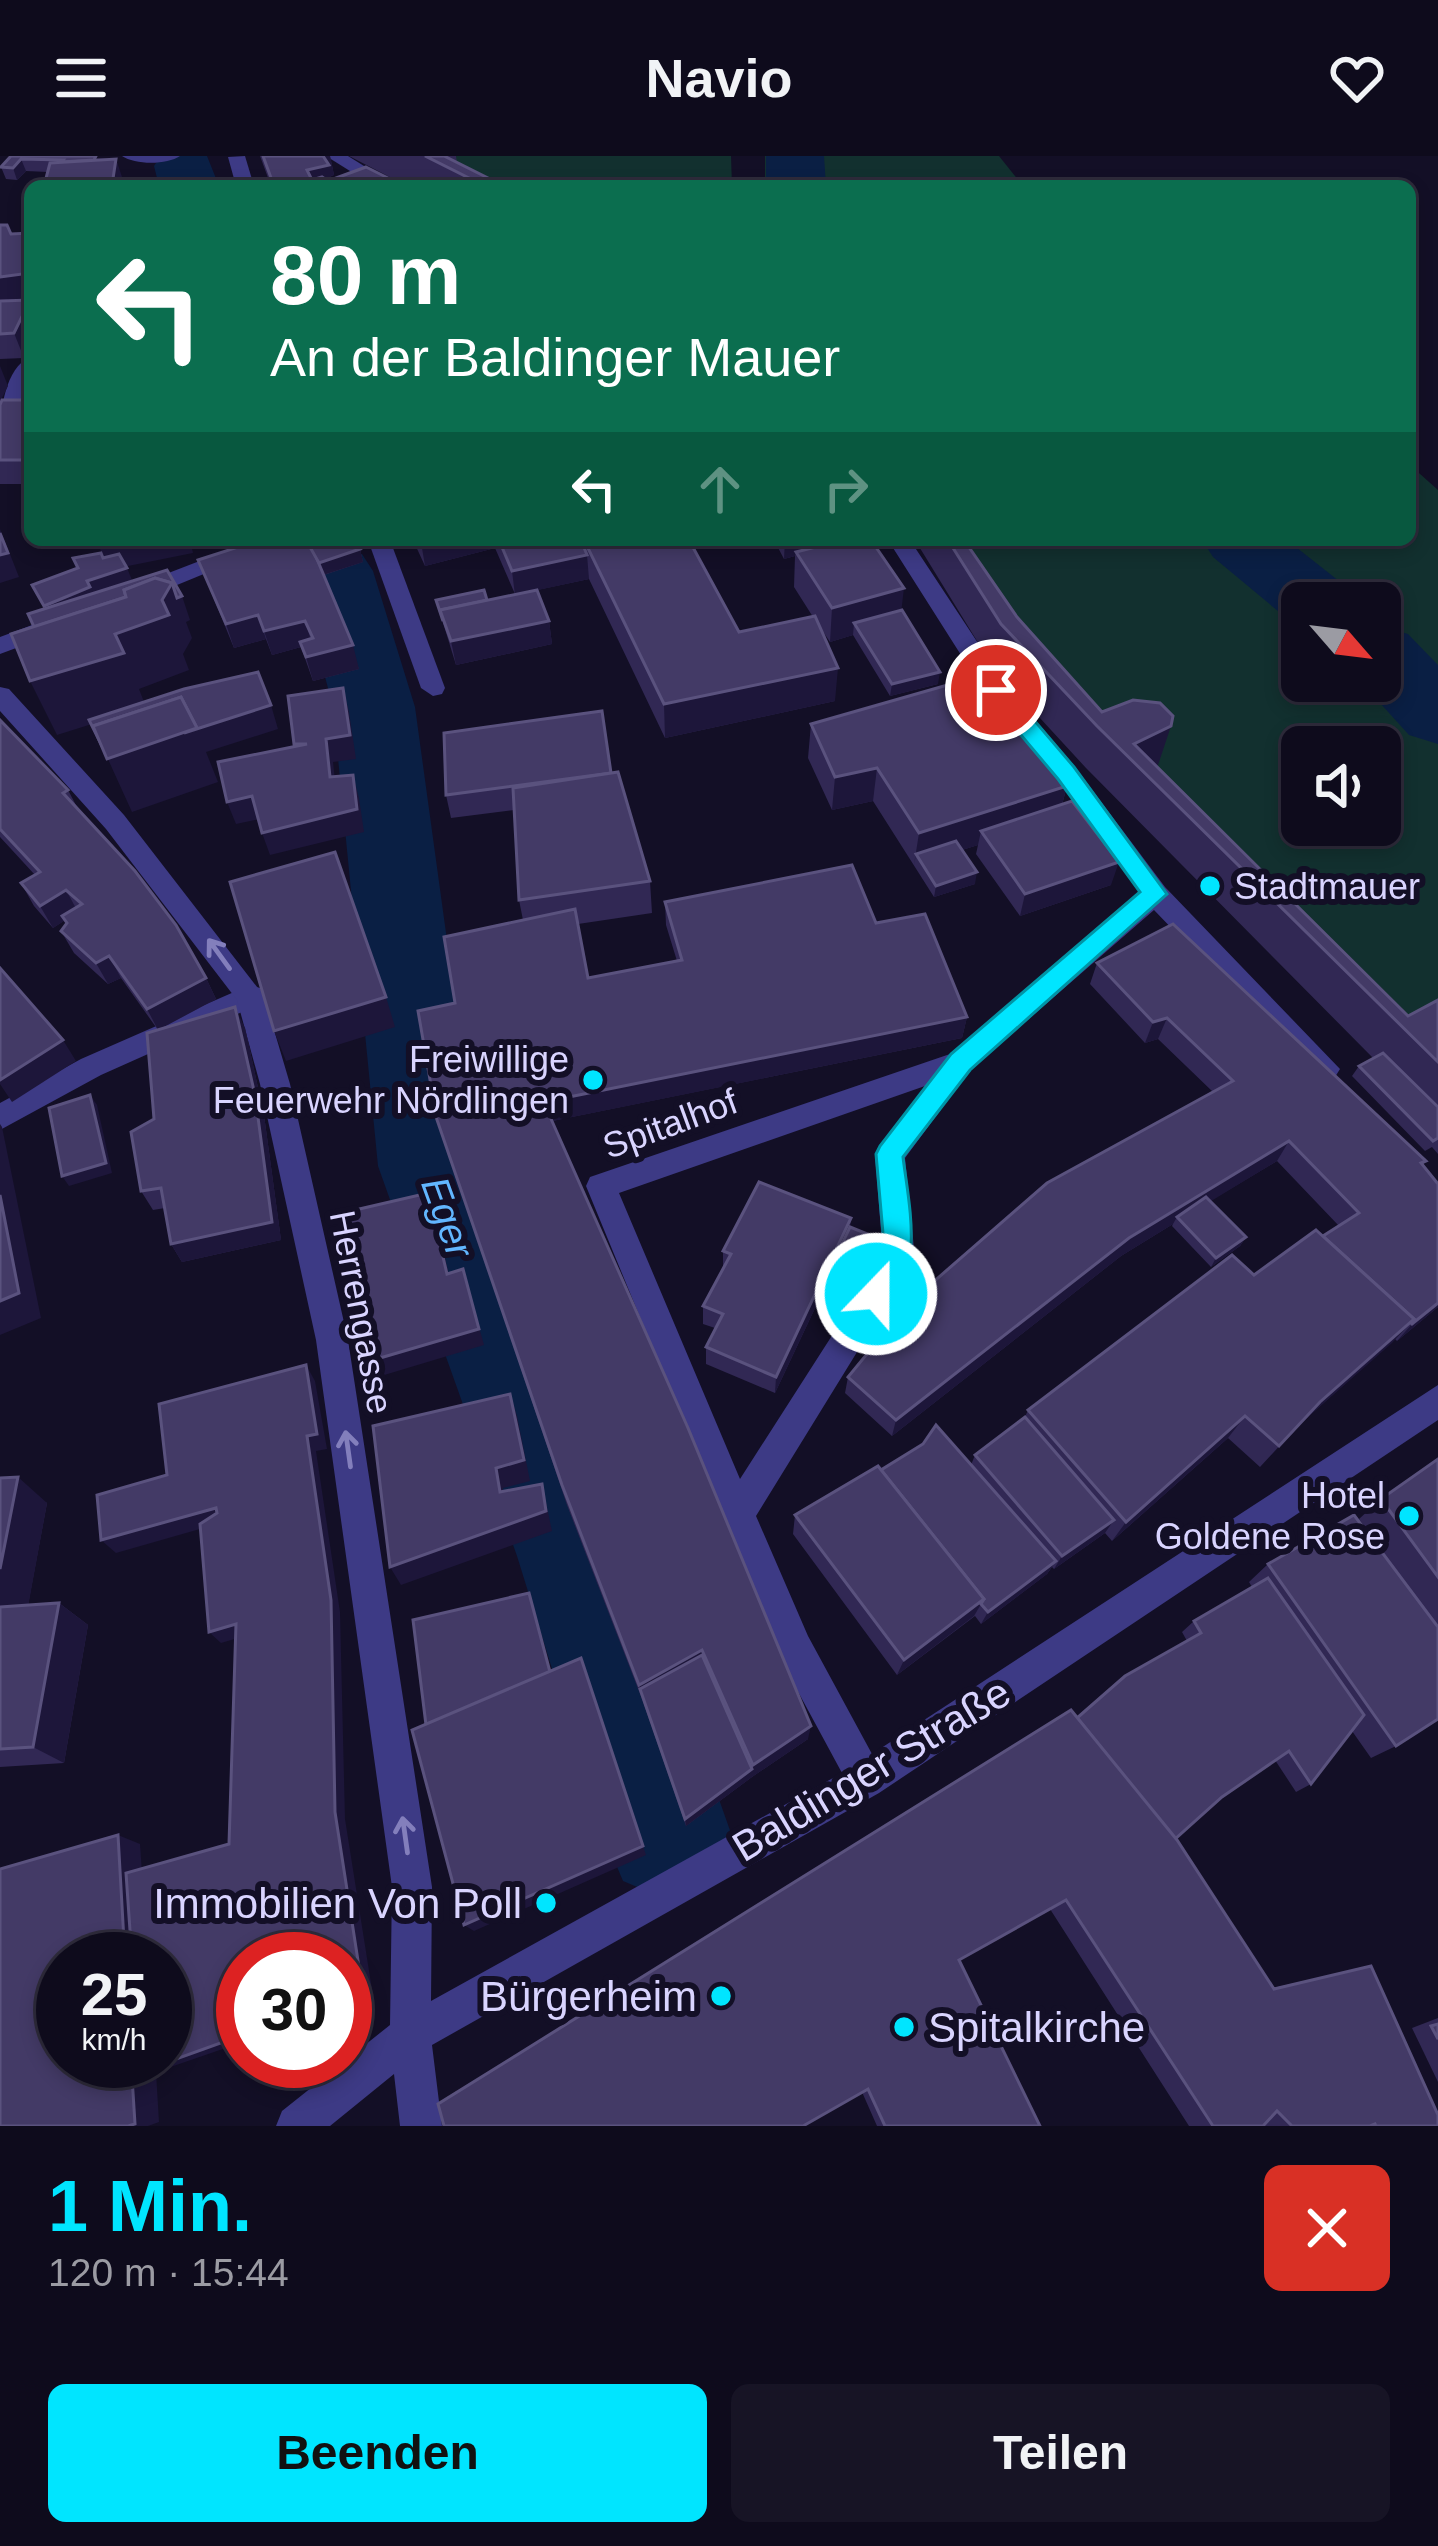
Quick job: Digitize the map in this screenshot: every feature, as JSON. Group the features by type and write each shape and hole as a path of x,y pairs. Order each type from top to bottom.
{"street":[{"path":"136,162 167,156"},
{"path":"334,156 376,180"},
{"path":"0,430 24,376"},
{"path":"0,646 259,546"},
{"path":"381,546 433,688"},
{"path":"903,546 996,690 1066,773 1155,894 1346,1091"},
{"name":"Herrengasse","path":"0,695 127,836 250,996 275,1084 335,1363 412,1887 410,2036 421,2126"},
{"name":"Spitalhof","path":"738,1514 899,1258 890,1154 960,1062 1155,894"},
{"path":"0,1118 92,1067 250,996"},
{"name":"Spitalhof","path":"866,1780 795,1648 602,1186 960,1062"},
{"name":"Baldinger Straße","path":"298,2126 410,2036 866,1780 1438,1401"}],"green space":[{"path":"367,156 731,156 732,180 420,180"},
{"path":"765,156 999,156 1018,180 765,180"},
{"path":"1416,470 1438,490 1438,1099 933,546 1416,546"}],"building":[{"path":"11,156 96,156 94,160 61,162 21,159 13,168 1,167"},
{"path":"263,156 323,156 329,165 307,170 312,180 272,180"},
{"path":"425,156 444,156 492,180 473,180"},
{"path":"116,159 113,180 46,180 50,163"},
{"path":"366,167 392,180 331,180"},
{"path":"0,225 7,225 11,234 24,233 24,274 0,277"},
{"path":"24,300 14,333 0,334 0,301"},
{"path":"2,400 24,400 24,460 0,460"},
{"path":"241,546 310,546 353,645 306,657 300,642 313,638 305,621 264,631 258,615 226,624 198,560"},
{"path":"309,546 360,549 319,563"},
{"path":"502,546 583,546 587,555 512,571"},
{"path":"587,546 692,546 739,632 815,616 838,668 664,704"},
{"path":"820,546 875,546 904,588 832,608 796,552"},
{"path":"952,546 968,546 1017,617 1102,712 1133,700 1160,703 1173,716 1171,726 1134,744 1408,1016 1438,1000 1438,1062 1097,726 1001,624"},
{"path":"101,553 103,558 119,554 127,568 87,581 90,587 44,606 32,585 78,568 73,558"},
{"path":"167,570 182,596 177,598 172,583 155,578 124,590 126,597 34,627 28,614"},
{"path":"155,578 172,583 162,600 169,615 115,634 124,653 30,681 11,634 126,597 124,590"},
{"path":"484,590 487,600 440,610 443,621 436,600"},
{"path":"537,590 549,621 451,641 440,610"},
{"path":"902,610 940,672 892,684 854,623"},
{"path":"258,672 271,705 184,733 197,728 181,697 93,726 103,748 89,720 184,689"},
{"path":"979,676 1067,786 919,833 877,768 835,777 811,724"},
{"path":"343,688 350,735 326,739 330,777 353,775 357,809 262,833 252,796 227,802 218,762 307,744 294,744 288,696"},
{"path":"181,697 197,728 107,759 93,726"},
{"path":"602,711 611,773 446,795 444,733"},
{"path":"0,720 68,790 63,793 135,871 176,925 206,978 147,1009 109,956 96,963 61,931 67,923 62,916 82,904 66,890 40,906 21,883 40,872 0,829"},
{"path":"618,772 650,881 519,900 513,788"},
{"path":"1072,801 1119,862 1025,894 981,831"},
{"path":"956,841 977,872 936,886 916,854"},
{"path":"335,852 386,997 274,1031 230,882"},
{"path":"852,865 876,923 925,914 967,1017 544,1102 540,1094 436,1114 418,1011 455,1003 444,937 575,909 588,978 682,960 665,902"},
{"path":"1173,924 1426,1161 1421,1163 1438,1184 1438,1303 1412,1324 1414,1319 1323,1236 1359,1213 1289,1141 1129,1238 896,1420 848,1377 908,1304 1047,1183 1233,1081 1167,1018 1153,1022 1097,963"},
{"path":"0,968 63,1040 0,1080"},
{"path":"235,1007 255,1095 272,1222 171,1244 161,1188 141,1191 131,1132 154,1119 147,1033"},
{"path":"1383,1053 1438,1107 1438,1138 1433,1141 1359,1066"},
{"path":"540,1094 688,1428 811,1726 753,1765 702,1650 639,1685 562,1485 435,1114"},
{"path":"90,1095 106,1163 62,1176 49,1108"},
{"path":"759,1182 851,1218 776,1377 706,1347 723,1314 703,1306 731,1254 723,1251"},
{"path":"428,1193 447,1274 463,1269 479,1329 363,1363 338,1214"},
{"path":"0,1195 19,1293 0,1301"},
{"path":"1206,1197 1246,1237 1216,1258 1177,1217"},
{"path":"850,1227 875,1237 851,1290 825,1280"},
{"path":"1316,1230 1414,1319 1320,1402 1279,1446 1245,1416 1126,1522 1028,1410 1232,1255 1254,1275"},
{"path":"306,1365 317,1434 307,1436 331,1600 335,1812 354,1932 216,1932 216,2045 192,2053 192,1932 130,1932 126,1873 229,1844 236,1624 209,1632 200,1524 217,1513 216,1508 101,1540 97,1495 167,1475 159,1404"},
{"path":"510,1394 524,1460 496,1468 500,1492 542,1484 546,1511 390,1567 373,1426"},
{"path":"1025,1417 1114,1520 1062,1556 975,1455"},
{"path":"936,1425 1056,1561 988,1612 981,1604 984,1599 881,1470 923,1444"},
{"path":"1438,1459 1438,1577 1381,1499"},
{"path":"878,1466 984,1599 904,1660 795,1515"},
{"path":"18,1477 0,1569 0,1478"},
{"path":"1354,1515 1438,1627 1438,1719 1396,1746 1268,1564"},
{"path":"1268,1578 1364,1715 1311,1784 1289,1751 1222,1797 1175,1839 1077,1718 1125,1676 1201,1633 1194,1621"},
{"path":"529,1593 550,1672 426,1725 413,1620"},
{"path":"59,1603 33,1747 0,1749 0,1607"},
{"path":"702,1655 752,1769 685,1819 640,1689"},
{"path":"581,1658 643,1846 464,1925 412,1730"},
{"path":"1071,1710 1177,1840 1274,1989 1371,1966 1438,2115 1438,2126 1292,2126 1277,2111 1263,2126 1213,2126 1066,1900 959,1960 1040,2126 885,2126 868,2089 803,2126 444,2126 438,2104"},
{"path":"118,1835 123,1932 36,1932 36,2088 133,2088 135,2124 0,2126 0,1869"}],"waterway":[{"path":"795,156 796,180"},
{"name":"Eger","path":"184,166 188,180"},
{"path":"1246,546 1291,582"},
{"name":"Eger","path":"335,571 374,707 428,1166 575,1556 668,1836"},
{"path":"1401,675 1438,715"}],"place":[{"name":"Stadtmauer","path":"1210,886"},
{"name":"Freiwillige Feuerwehr Nördlingen","path":"593,1080"},
{"name":"Hotel Goldene Rose","path":"1409,1516"},
{"name":"Immobilien Von Poll","path":"546,1903"},
{"name":"Bürgerheim","path":"721,1996"},
{"name":"Spitalkirche","path":"904,2027"}],"route":[{"path":"876,1294 899,1258 890,1154 960,1062 1155,894 1066,773 996,690"}]}
